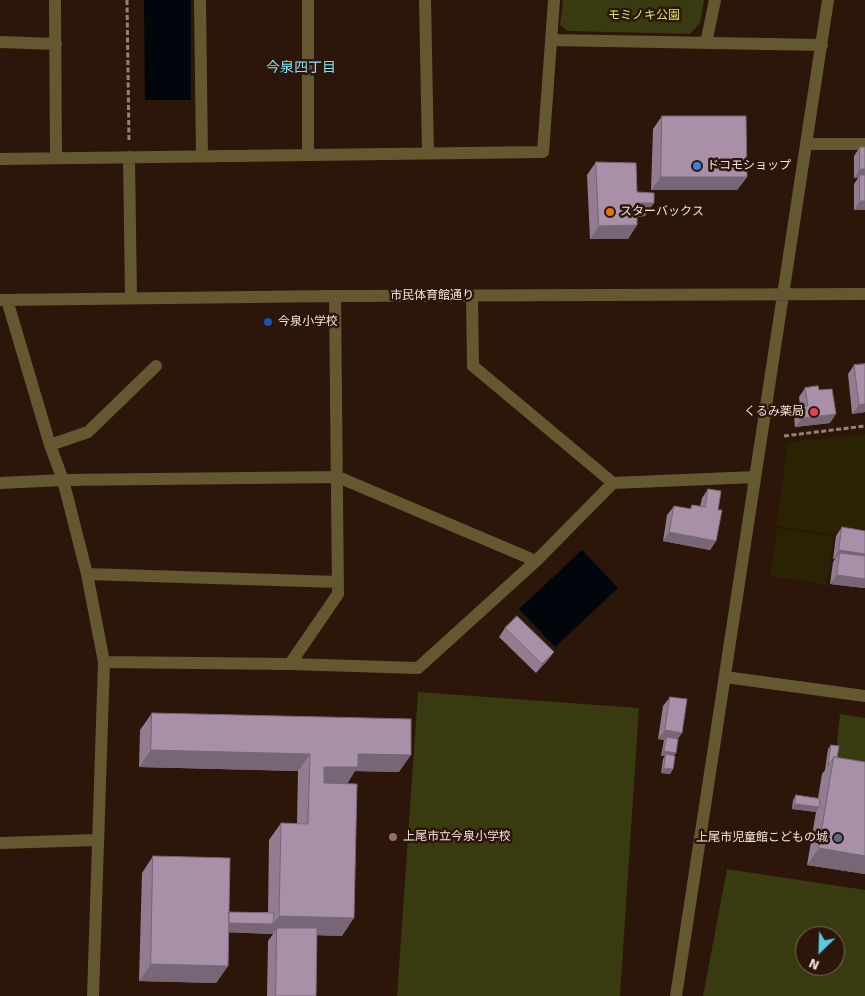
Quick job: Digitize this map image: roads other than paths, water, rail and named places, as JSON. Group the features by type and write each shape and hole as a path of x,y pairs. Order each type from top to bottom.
{"street":[{"path":"55,0 56,158"},
{"path":"200,0 202,156"},
{"path":"308,0 308,154"},
{"path":"425,0 428,153"},
{"path":"0,158 543,152 554,0"},
{"path":"706,43 716,0"},
{"path":"676,996 828,0"},
{"path":"551,40 822,45"},
{"path":"0,42 56,44"},
{"path":"806,144 865,144"},
{"path":"129,157 132,298"},
{"name":"市民体育館通り","path":"3,300 335,296 783,296 865,294"},
{"path":"290,664 338,594 335,296"},
{"path":"472,296 473,366 613,483 755,478"},
{"path":"3,300 62,480 87,574 104,662 93,996"},
{"path":"50,445 88,432 156,366"},
{"path":"0,483 62,480 338,477 536,561"},
{"path":"104,662 290,664 418,668 536,561 613,483"},
{"path":"87,574 338,582"},
{"path":"725,677 865,696"},
{"path":"0,843 97,840"}],"place":[{"name":"ドコモショップ","path":"697,166"},
{"name":"スターバックス","path":"610,212"},
{"name":"今泉小学校","path":"268,322"},
{"name":"くるみ薬局","path":"814,412"},
{"name":"上尾市立今泉小学校","path":"393,837"},
{"name":"上尾市児童館こどもの城","path":"838,838"}],"district":[{"name":"今泉四丁目","path":"301,68"}],"park label":[{"name":"モミノキ公園","path":"644,16"}]}
